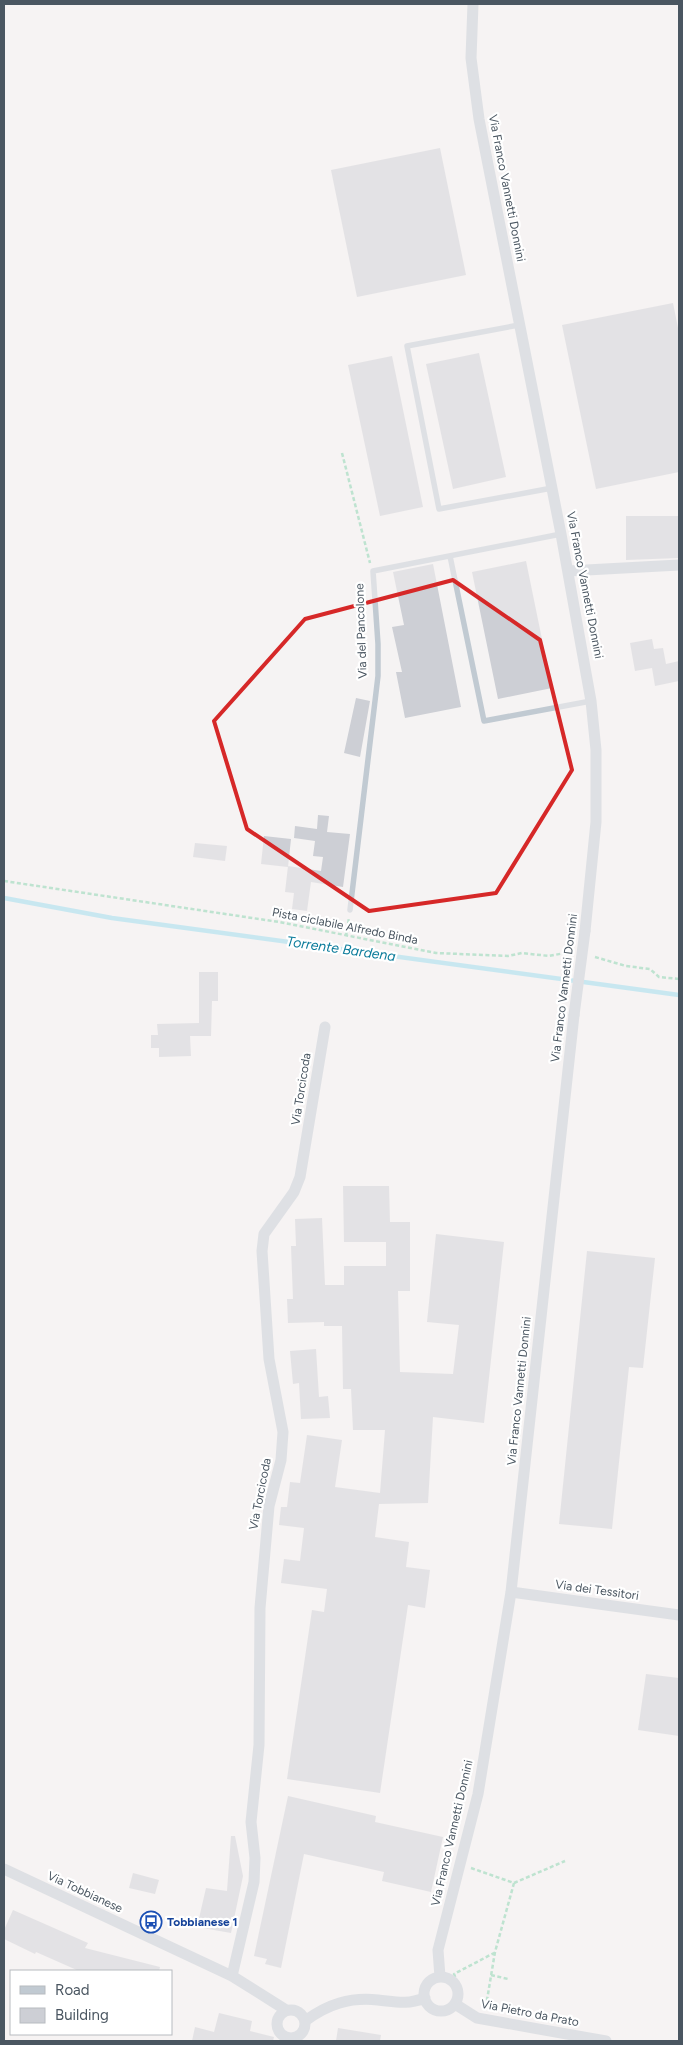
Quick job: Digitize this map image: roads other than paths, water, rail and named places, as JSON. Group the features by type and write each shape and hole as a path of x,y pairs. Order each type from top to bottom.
{"street":[{"name":"Via Franco Vannetti Donnini","path":"440,1976 438,1950 478,1794 511,1592 596,822 596,750 592,701 475,91 471,58 473,4"},
{"path":"568,571 679,565"},
{"name":"Via Torcicoda","path":"232,1976 254,1882 256,1858 251,1822 259,1745 260,1608 263,1559 269,1506 282,1451 283,1432 269,1358 262,1251 264,1234 294,1192 300,1177 325,1027"},
{"name":"Via dei Tessitori","path":"511,1592 679,1616"},
{"name":"Via Tobbianese","path":"4,1869 232,1976 286,2010 299,2012 305,2021"},
{"path":"440,1976 454,1982 458,1992 458,1998 448,2010 431,2008 425,1998 427,1984 440,1976"},
{"path":"286,2010 279,2016 276,2025 280,2034 286,2040 300,2036 305,2028 305,2021 330,2005 343,2001 364,1999 406,2004 425,1998"},
{"name":"Via Pietro da Prato","path":"458,1998 455,2004 477,2018 606,2041"}],"lane":[{"path":"520,325 408,346 439,509 552,488"},
{"name":"Via del Pancolone","path":"350,910 378,676 378,644 372,571 561,534"},
{"path":"450,556 484,721 592,701"}],"waterway":[{"name":"Torrente Bardena","path":"4,898 112,918 679,995"}],"place":[{"name":"Tobbianese 1","path":"151,1922"}]}
